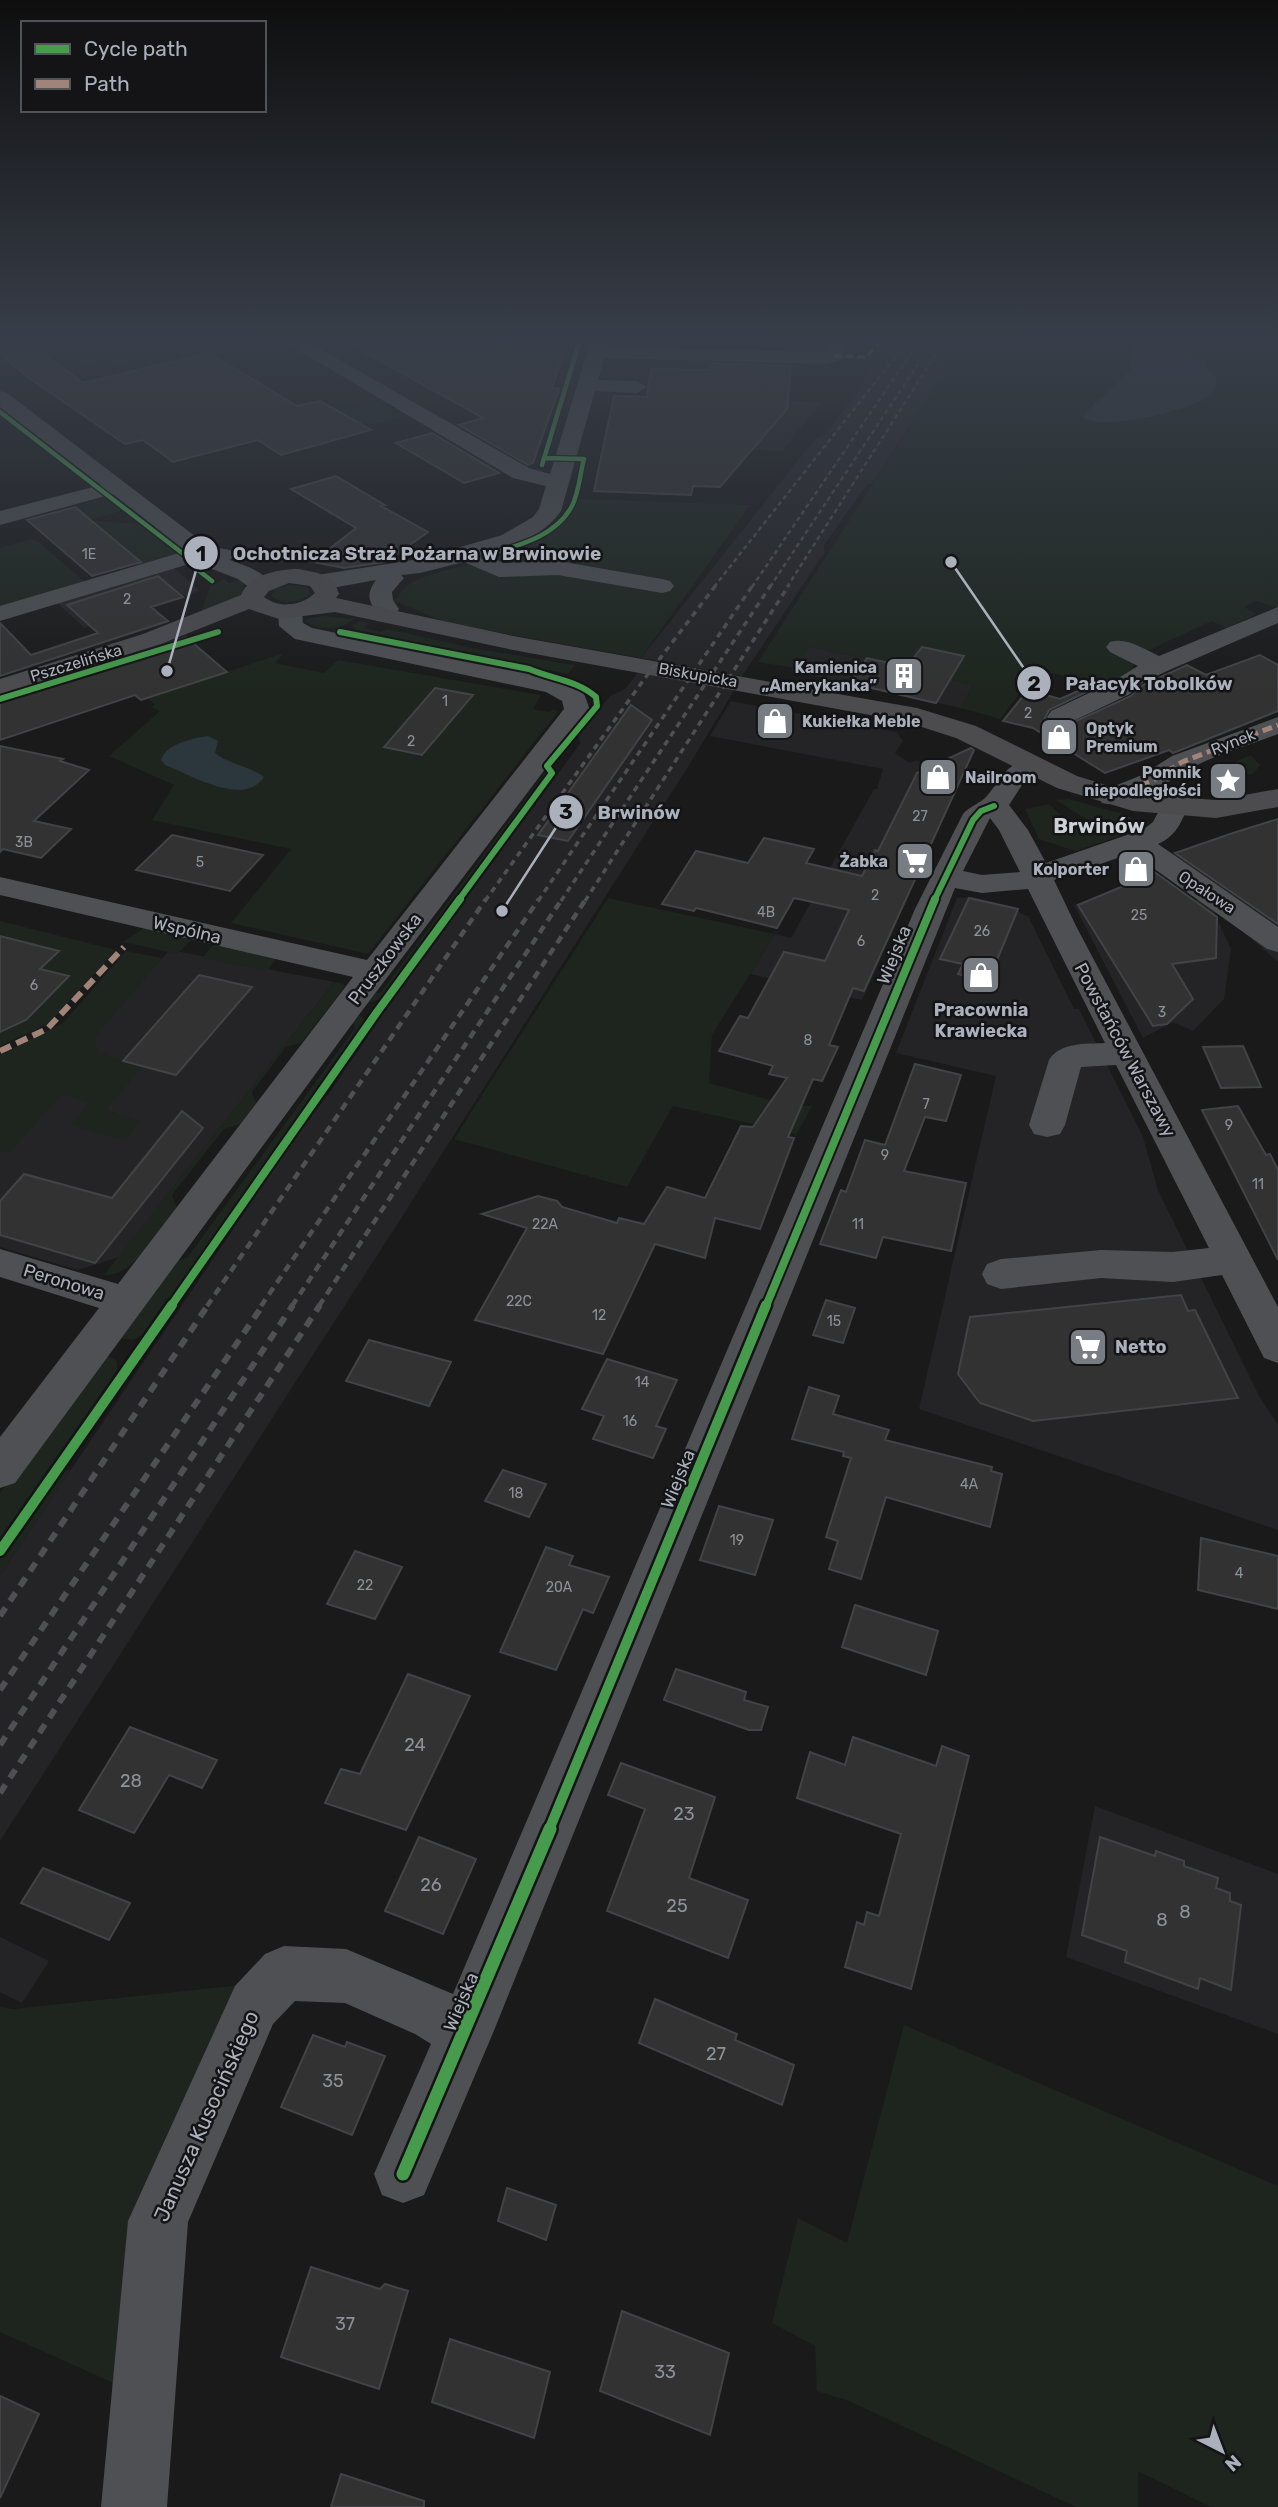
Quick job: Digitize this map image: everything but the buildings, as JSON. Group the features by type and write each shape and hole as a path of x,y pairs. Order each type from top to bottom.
{"main road":[{"name":"Pszczelińska","path":"0,687 152,639 183,635 290,598 291,576"},
{"name":"Biskupicka","path":"290,598 392,613 513,643 908,714 966,732 1032,766"},
{"path":"1032,766 1067,782 1112,797 1174,807 1236,807 1278,798"}],"street":[{"path":"81,460 215,562 246,573 290,598 391,578 419,566 516,537 544,522 551,511 565,460"},
{"path":"499,460 539,479 559,481"},
{"path":"0,518 116,487"},
{"path":"0,614 205,552 291,576"},
{"path":"464,553 499,570 558,568 662,586"},
{"path":"290,598 334,581 405,566 419,566"},
{"path":"391,578 380,592 379,598 392,613"},
{"name":"Pruszkowska","path":"0,1470 518,784 576,714 578,705 572,695 554,686 304,634 290,626 290,598"},
{"path":"1060,717 1121,688 1133,678 1158,666 1278,614"},
{"path":"1119,647 1158,666"},
{"name":"Rynek","path":"1112,797 1152,782 1182,762 1278,725"},
{"path":"994,806 1014,776 1032,766"},
{"name":"Wiejska","path":"403,2174 465,2033 946,877 973,820 981,811 994,806"},
{"name":"Powstańców Warszawy","path":"994,806 1012,825 1036,878 1277,1344"},
{"path":"946,877 997,884 1036,878 1137,842 1165,826 1174,807"},
{"name":"Opałowa","path":"1137,842 1199,889 1222,900 1278,942"},
{"name":"Wspólna","path":"0,886 375,972"},
{"path":"1047,1125 1066,1060 1076,1056 1127,1053"},
{"path":"1001,1275 1079,1265 1173,1267 1234,1259"},
{"name":"Peronowa","path":"0,1263 128,1302"},
{"name":"Janusza Kusocińskiego","path":"134,2507 158,2221 254,2005 284,1973 346,1976 435,2014 465,2033"}],"shaded area":[{"path":"798,460 888,460 824,545 825,552 742,676 641,658"},
{"path":"888,460 1278,460 1278,608 1257,601 1244,607 1257,614 1226,628 1212,621 1147,651 1134,662 1133,671 1118,678 1117,684 1037,671 1000,719 961,708 973,685 944,679 959,654 917,646 903,666 809,647 795,668 758,662"},
{"path":"104,498 121,511 82,522 66,508"},
{"path":"579,499 750,505 641,658 468,627 443,621 392,600 398,598 408,585 427,576 512,552 540,540 563,523"},
{"path":"94,521 138,524 182,558 141,570 135,565 142,562 100,527 92,529 85,524"},
{"path":"36,540 89,585 0,611 0,548"},
{"path":"172,566 200,591 85,628 55,601"},
{"path":"224,579 229,583 244,579 241,593 230,602 201,612 210,587"},
{"path":"288,585 307,587 310,594 291,602 271,596 275,589"},
{"path":"324,616 354,619 342,626 330,628 305,622 309,618"},
{"path":"360,621 369,623 364,628 381,632 387,629 472,648 575,665 568,674 357,630 352,626"},
{"path":"917,646 960,655 944,678 973,685 961,708 791,671 809,647 903,666"},
{"path":"284,653 275,663 324,673 338,660 541,695 533,709 550,712 553,709 558,712 368,954 231,923 291,849 152,820 174,785 109,756 160,711 150,707 155,705 148,698"},
{"path":"639,671 735,689 398,1223 0,1841 0,1575 294,1139 330,1092 420,960 580,744 579,734 610,696 625,689"},
{"path":"731,701 897,732 903,741 895,753 910,763 917,760 955,782 957,787 862,1000 750,974 775,934 791,938 874,789 877,789 883,769 710,736"},
{"path":"208,736 218,741 215,753 264,777 255,786 230,789 202,781 165,765 161,760 174,746"},
{"path":"1251,755 1260,765 1253,774 1235,776 1215,770"},
{"path":"546,771 382,999 367,1003 366,996 381,992"},
{"path":"1068,799 1127,815 1134,820 1136,826 1129,833 1075,851 1039,839 1025,809 1049,804 1074,828 1091,822 1056,800"},
{"path":"1213,841 1278,908 1278,962 1209,902 1231,949 1224,999 1193,1031 1173,1022 1143,1038 1074,905 1156,874 1191,900 1207,900 1170,855"},
{"path":"973,897 1015,907 1021,914 1028,916 1074,1009 1079,1009 1143,1137 1158,1190 1260,1398 1278,1424 1278,1530 919,1409 996,1076 896,1053 957,898"},
{"path":"608,898 775,934 712,1035 709,1083 792,1106 812,1106 797,1134 673,1106 627,1187 454,1139"},
{"path":"0,921 116,950 49,1023 0,1046"},
{"path":"144,928 191,940 177,954 123,942"},
{"path":"214,944 277,958 267,971 202,958"},
{"path":"170,950 334,982 119,1257 78,1270 0,1247 0,1131"},
{"path":"126,951 162,958 94,1038 99,1053 143,1066 106,1110 141,1121 125,1140 71,1125 89,1103 62,1094 9,1153 0,1150 0,1055 63,1023"},
{"path":"334,982 344,984 343,989 301,1043 286,1047 252,1092 256,1103 241,1124 224,1129 172,1195 177,1208 154,1239 126,1268 115,1274 104,1275"},
{"path":"354,1013 364,1018 364,1025 144,1334 133,1340 116,1338 168,1263 187,1258 355,1028 350,1019"},
{"path":"105,1355 117,1361 117,1374 87,1422 0,1542 0,1493"},
{"path":"66,1469 71,1471 0,1575 0,1559"},
{"path":"1095,1806 1278,1874 1278,2034 1066,1957"},
{"path":"0,1937 49,1961 22,2003 0,1992"},
{"path":"242,1985 118,2385 0,2332 0,2007 13,2009"},
{"path":"904,2025 1278,2186 1278,2507 1211,2507 1138,2471 1138,2507 1076,2507 849,2401 817,2391 815,2346 772,2323 798,2218 847,2243"}],"railway":[{"path":"714,587 814,460"},
{"path":"752,587 838,460"},
{"path":"770,587 854,460"},
{"path":"787,587 868,460"},
{"path":"485,901 645,678 716,585"},
{"path":"538,901 753,585"},
{"path":"561,901 771,585"},
{"path":"585,901 789,585"},
{"path":"207,1306 486,899"},
{"path":"261,1306 539,899"},
{"path":"292,1306 562,899"},
{"path":"319,1306 586,899"},
{"path":"0,1616 208,1305"},
{"path":"0,1690 263,1305"},
{"path":"0,1745 293,1305"},
{"path":"0,1793 320,1305"}],"marked path":[{"path":"1112,797 1152,781 1182,762 1278,725"},
{"path":"0,1051 47,1029 124,947"}],"cycle path":[{"path":"62,460 186,556 189,563 212,581"},
{"path":"542,465 544,460"},
{"path":"484,556 534,539 556,526 572,506 584,460"},
{"path":"0,699 218,632"},
{"path":"0,1551 377,1012 552,773 547,766 597,706 596,697 582,685 548,677 529,669 340,632"},
{"path":"403,2174 465,2033 930,909 973,820 981,811 994,806"}],"place":[{"name":"Pałacyk Tobolków","path":"951,562"},
{"name":"Ochotnicza Straż Pożarna w Brwinowie","path":"167,671"},
{"name":"Kamienica „Amerykanka”","path":"904,676"},
{"name":"Kukiełka Meble","path":"775,721"},
{"name":"Optyk Premium","path":"1059,737"},
{"name":"Nailroom","path":"938,777"},
{"name":"Pomnik niepodległości","path":"1228,781"},
{"name":"Żabka","path":"915,861"},
{"name":"Kolporter","path":"1136,869"},
{"name":"Brwinów","path":"502,911"},
{"name":"Pracownia Krawiecka","path":"981,975"},
{"name":"Netto","path":"1088,1347"}],"district":[{"name":"Brwinów","path":"1099,825"}]}
